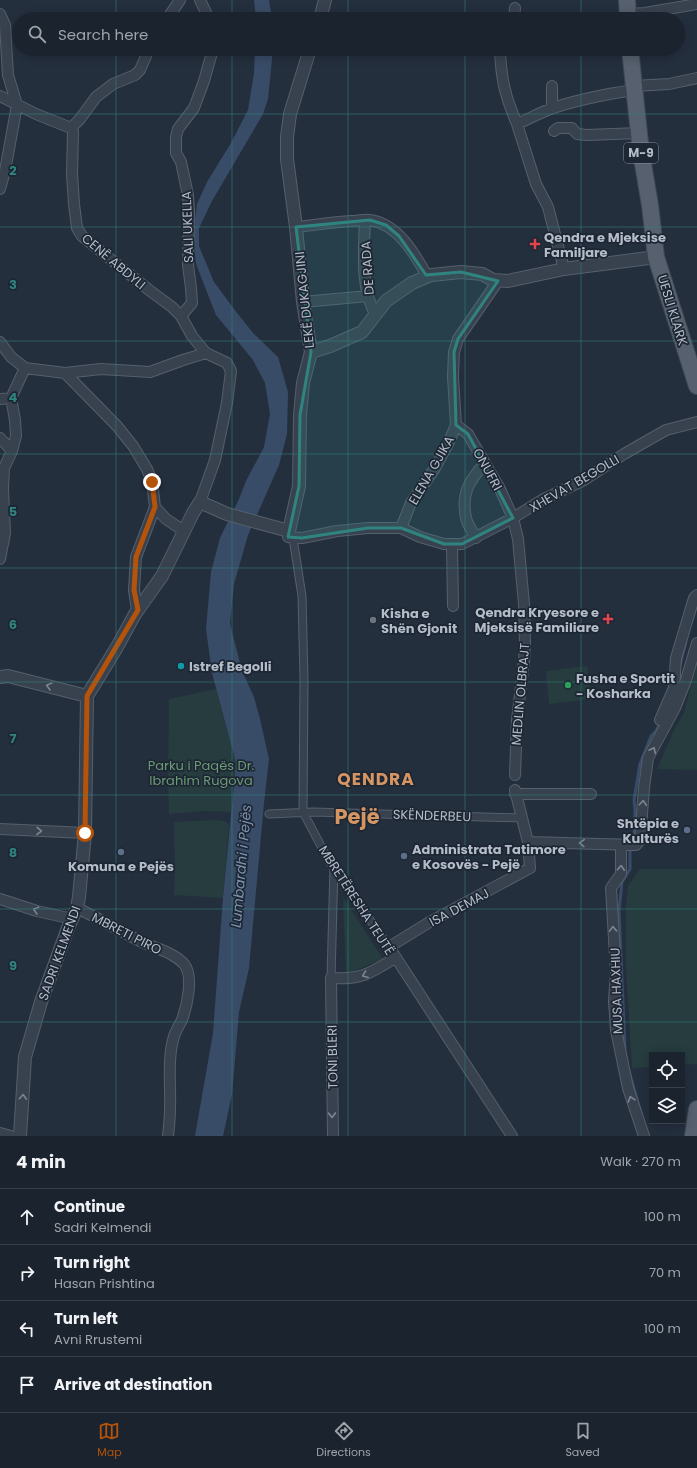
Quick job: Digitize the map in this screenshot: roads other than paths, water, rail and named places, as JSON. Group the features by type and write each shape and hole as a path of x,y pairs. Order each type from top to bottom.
{"main road":[{"name":"M-9","path":"631,56 639,133 656,257"},
{"name":"UESLI KLARK","path":"656,257 697,386"},
{"path":"693,1136 697,1109"}],"street":[{"path":"172,12 180,0"},
{"path":"200,0 206,12"},
{"path":"322,12 325,0"},
{"path":"651,12 697,4"},
{"path":"515,8 515,12"},
{"path":"0,14 5,25 8,75 17,105 5,171 0,189"},
{"path":"0,96 70,128 80,119 96,97 113,84 135,75 140,70 146,56"},
{"name":"SALI UKELLA","path":"181,316 192,303 188,265 188,195 181,162 176,153 176,137 178,129 194,108 211,56"},
{"name":"LEKË DUKAGJINI","path":"291,534 299,486 300,415 303,383 311,352 303,302 296,227 287,159 287,137 290,114 308,56"},
{"path":"501,56 503,84 507,101 517,124 536,184 548,207 564,269"},
{"path":"517,124 552,108 600,95 697,78"},
{"path":"552,86 552,108"},
{"name":"CENË ABDYLI","path":"70,128 73,132 72,174 77,228 88,242 181,316 192,336 206,353"},
{"path":"554,131 558,128 572,128 577,134 587,136 639,133"},
{"path":"296,227 365,220 386,225 412,250 427,276"},
{"name":"DE RADA","path":"365,220 364,253 366,285 370,306 376,315"},
{"path":"311,352 330,346 362,332 386,301 412,283 427,276 461,272 482,274 493,280 508,281 564,269 656,257"},
{"name":"ELENA GJIKA","path":"401,528 411,503 435,468 456,425 453,377 454,352 458,339 498,281"},
{"path":"303,302 368,296"},
{"path":"0,677 8,676 86,702 138,610 162,576 200,502 214,460 227,403 231,371 227,363 206,353 150,372 101,369 65,373 25,368 2,346"},
{"path":"0,559 5,533 3,489 4,468 12,451 16,436 11,398 25,368"},
{"path":"65,373 117,426 133,446 147,469 152,482 155,507 136,557 134,590 138,610"},
{"path":"0,399 11,398"},
{"name":"XHEVAT BEGOLLI","path":"291,534 315,536 337,530 401,528 420,537 444,544 462,544 513,518 542,500 584,480 624,454 666,430 697,422"},
{"name":"ONUFRI","path":"456,425 468,434 500,489 513,518"},
{"path":"0,438 12,451"},
{"path":"476,538 466,519 465,495 473,477 485,463"},
{"path":"200,502 227,514 291,534"},
{"path":"155,507 166,519 184,531"},
{"name":"MEDLIN OLBRAJT","path":"513,518 518,539 525,616 524,661 517,720 515,775"},
{"name":"MBRETËRESHA TEUTË","path":"291,534 302,596 304,680 304,812 329,861 334,866 389,947 466,1063 512,1136"},
{"path":"452,545 453,606"},
{"path":"660,720 674,688 676,658 694,598 697,595"},
{"name":"MUSA HAXHIU","path":"644,1136 628,1088 616,1030 614,1001 616,973 611,888 621,874 629,845 640,840 648,758 675,708 686,680 697,643"},
{"name":"SADRI KELMENDI","path":"20,1136 25,1057 41,1002 75,913 85,833 86,702"},
{"path":"591,794 515,792 528,842 629,845"},
{"name":"SKËNDERBEU","path":"269,814 304,812 522,818"},
{"path":"0,830 85,833"},
{"name":"ISA DEMAJ","path":"389,947 428,923 530,868 528,842"},
{"name":"TONI BLERI","path":"333,1136 331,978 334,866"},
{"name":"MBRETI PIRO","path":"0,899 37,911 75,913 176,957 185,965 188,971 189,983 182,1019 172,1044 168,1136"},
{"path":"331,978 356,978 374,971 395,958"},
{"path":"0,1133 10,1136"}],"water":[{"path":"254,0 269,0 271,12 255,12"},
{"name":"Lumbardhi i Pejës","path":"255,56 272,56 268,99 263,114 212,201 199,228 199,246 214,282 253,333 278,357 288,392 287,434 279,465 248,535 234,584 230,624 242,671 254,697 269,759 249,968 239,1012 232,1094 223,1136 195,1136 213,1033 223,898 236,763 212,673 206,629 211,572 220,538 246,481 264,447 270,414 265,383 253,360 216,315 196,264 193,235 197,204 207,182 231,143 248,110 254,73"}],"waterway":[{"path":"680,666 686,642"},
{"path":"625,1050 619,910 622,882 630,869 630,852 634,836 634,800 640,764 651,736 661,722"},
{"path":"629,1071 640,1110"}],"place":[{"name":"Qendra e Mjeksise Familjare","path":"535,244"},
{"name":"Qendra Kryesore e Mjeksisë Familiare","path":"608,619"},
{"name":"Kisha e Shën Gjonit","path":"373,620"},
{"name":"Istref Begolli","path":"181,666"},
{"name":"Fusha e Sportit - Kosharka","path":"568,685"},
{"name":"Shtëpia e Kulturës","path":"687,830"},
{"name":"Komuna e Pejës","path":"121,852"},
{"name":"Administrata Tatimore e Kosovës - Pejë","path":"404,856"}],"district":[{"name":"QENDRA","path":"376,779"},
{"name":"Pejë","path":"357,817"}],"park label":[{"name":"Parku i Paqës Dr. Ibrahim Rugova","path":"201,772"}]}
